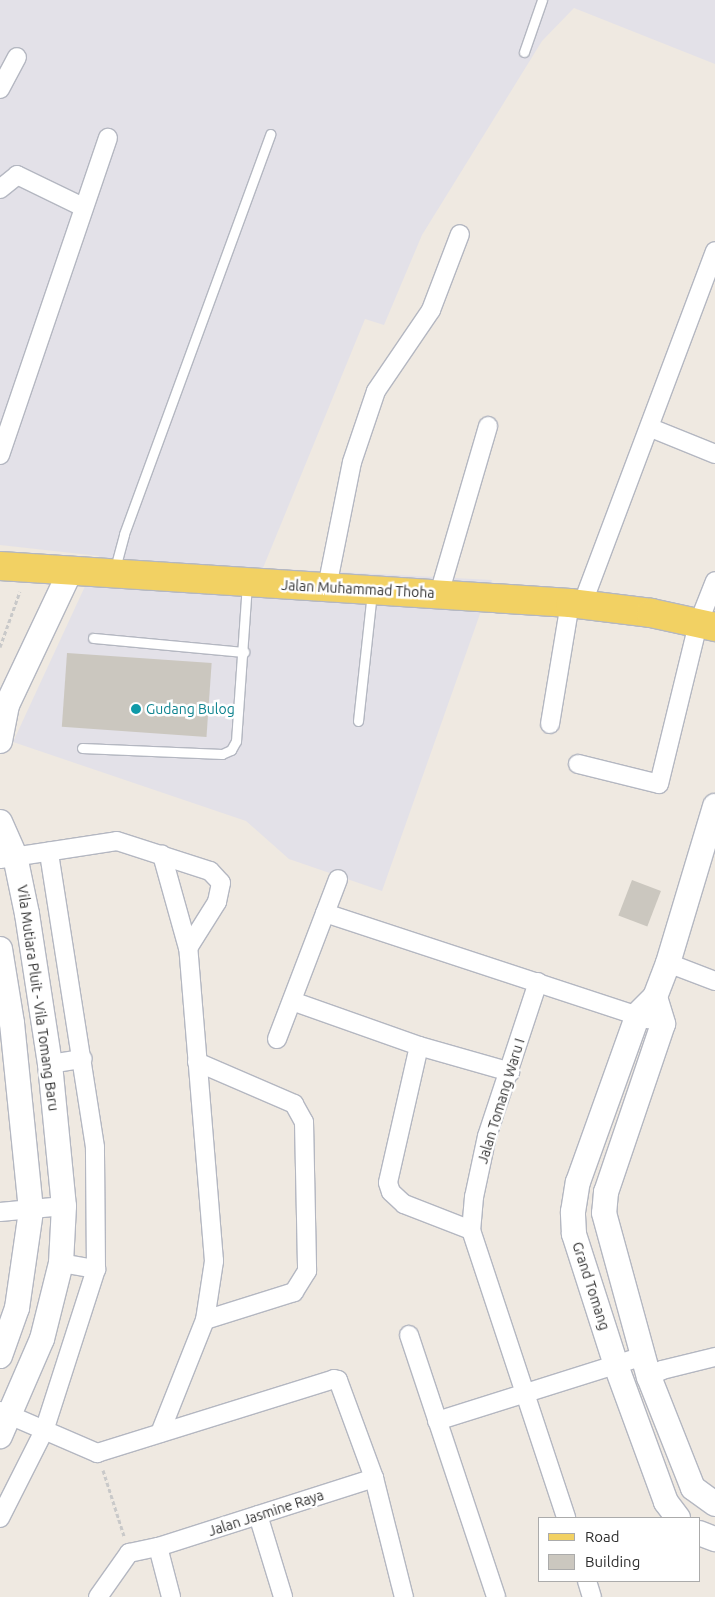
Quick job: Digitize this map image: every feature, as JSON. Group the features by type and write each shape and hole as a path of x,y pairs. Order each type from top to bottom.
{"main road":[{"name":"Jalan Muhammad Thoha","path":"12,568 576,604 707,625"}],"street":[{"path":"0,89 17,57"},
{"path":"0,455 108,138"},
{"path":"0,189 17,176 83,207"},
{"path":"327,587 352,462 376,391 432,310 460,234"},
{"path":"550,724 576,604 650,428 713,259"},
{"path":"439,594 488,426"},
{"path":"650,428 715,454"},
{"path":"0,741 7,705 70,572"},
{"path":"578,764 658,784 707,625 715,581"},
{"name":"Grand Tomang","path":"677,1517 666,1502 616,1365 574,1234 573,1212 578,1182 638,1014 655,997 668,963 715,806"},
{"name":"Vila Mutiara Pluit - Vila Tomang Baru","path":"0,822 7,858 27,914 50,1064 64,1206 61,1263 42,1339 6,1413 0,1436"},
{"path":"7,858 117,842 210,871 221,883 217,902 188,948"},
{"path":"0,1518 16,1491 44,1431 96,1269 95,1147 83,1059 49,852"},
{"path":"160,1434 204,1320 214,1260 188,948 162,855"},
{"path":"277,1038 338,879"},
{"path":"325,913 638,1014 663,1024"},
{"name":"Vila Mutiara Pluit - Vila Tomang Baru","path":"0,949 6,1025 31,1211 17,1308 0,1356"},
{"path":"668,963 715,981"},
{"name":"Jalan Tomang Waru I","path":"538,982 510,1072 487,1136 474,1197 472,1230 566,1517"},
{"path":"655,997 663,1024 606,1192 604,1213 646,1366 693,1488 715,1504"},
{"path":"292,1001 419,1046 510,1072"},
{"path":"419,1046 388,1183 391,1192 404,1204 472,1230"},
{"path":"50,1064 83,1059"},
{"path":"197,1062 294,1104 304,1122 307,1271 294,1292 204,1320"},
{"path":"0,1212 31,1211 64,1206"},
{"path":"61,1263 96,1269"},
{"path":"408,1335 496,1597"},
{"path":"437,1421 616,1365 646,1366 662,1370 710,1363"},
{"path":"6,1413 98,1453 334,1379 338,1380 374,1478 404,1597"},
{"name":"Jalan Jasmine Raya","path":"129,1552 158,1547 374,1478"},
{"path":"258,1515 283,1597"},
{"path":"700,1533 715,1539"},
{"path":"158,1547 171,1597"},
{"path":"98,1597 129,1552"},
{"path":"587,1582 592,1597"}],"lane":[{"path":"524,52 542,0"},
{"path":"113,574 124,534 270,134"},
{"path":"82,748 222,754 231,750 236,741 244,652 247,582"},
{"path":"358,721 373,590"},
{"path":"93,638 244,652"}],"path":[{"path":"0,647 15,610 12,568"},
{"path":"98,1453 129,1552"}],"shaded area":[{"path":"0,0 715,0 715,64 574,8 542,41 422,235 384,325 365,319 263,568 492,580 382,891 289,859 246,821 13,742 99,556 0,545"}],"building":[{"name":"Gudang Bulog","path":"67,653 212,663 206,737 62,727"},
{"path":"632,880 661,891 647,927 618,915"}],"place":[{"name":"Gudang Bulog","path":"136,709"}]}
